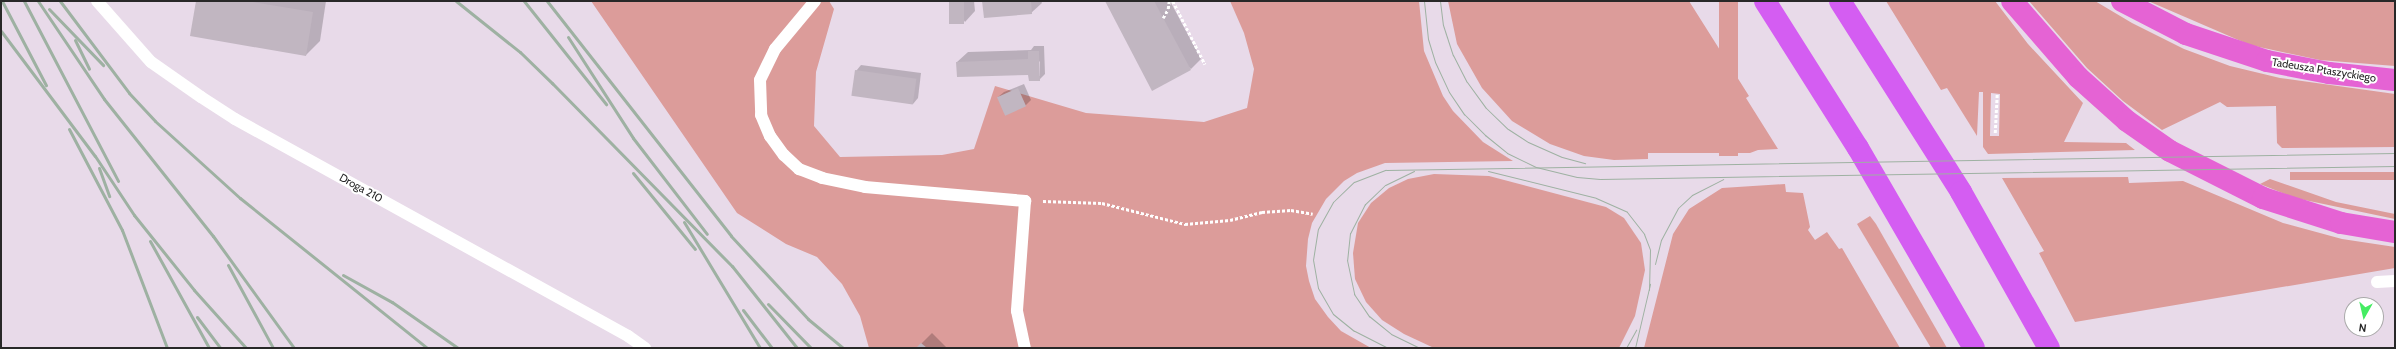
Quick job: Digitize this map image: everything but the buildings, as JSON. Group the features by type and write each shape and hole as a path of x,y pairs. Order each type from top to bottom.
{"highway":[{"path":"1765,1 1858,148 1974,348"},
{"path":"1840,1 1961,192 2049,348"}],"main road":[{"path":"2012,1 2078,77 2127,121 2150,138 2193,164 2240,188 2310,215 2395,232"},
{"name":"Tadeusza Ptaszyckiego","path":"2122,1 2186,34 2261,59 2329,73 2395,80"}],"lane":[{"name":"Droga 210","path":"98,1 151,62 235,119 628,336 645,348"},
{"path":"815,1 775,49 760,80 761,115 770,136 784,155 799,168 822,178 865,186 1025,201 1017,311 1025,348"},
{"path":"2377,282 2395,281"}],"path":[{"path":"1163,18 1168,9 1169,1"},
{"path":"1173,1 1205,64"},
{"path":"1995,134 1997,93"},
{"path":"1055,200 1102,203 1184,224 1230,220 1262,212 1292,210 1313,214"}],"shaded area":[{"path":"591,1 829,1 834,9 816,72 814,126 840,157 942,155 974,149 995,86 1086,113 1204,122 1247,108 1254,69 1244,33 1230,1 1419,1 1424,51 1443,96 1453,111 1483,142 1513,161 1385,163 1357,173 1344,181 1326,199 1312,223 1308,239 1306,266 1309,281 1315,299 1328,317 1341,331 1371,348 869,348 860,316 842,284 817,257 786,244 737,213"},
{"path":"1448,1 1689,1 1749,96 1746,98 1778,149 1758,150 1750,153 1648,153 1648,159 1614,160 1584,156 1550,144 1512,121 1482,88 1457,44"},
{"path":"1719,1 1738,1 1738,156 1719,156"},
{"path":"1886,1 1995,1 2028,44 2083,103 2064,142 2126,143 2135,150 1988,154 1983,147 1983,92 1979,92 1977,136 1947,88 1941,90","holes":["1991,93 2000,94 1999,136 1990,136"]},
{"path":"2029,1 2095,1 2132,23 2184,49 2230,66 2280,78 2395,94 2395,147 2282,148 2277,143 2276,106 2227,107 2220,102 2162,130 2123,101 2087,68"},
{"path":"2148,1 2395,1 2395,66 2320,60 2250,45"},
{"path":"2290,172 2395,172 2395,180 2290,180"},
{"path":"1434,174 1489,176 1606,207 1624,218 1641,243 1645,270 1635,316 1619,348 1434,348 1404,334 1382,320 1366,302 1355,279 1353,253 1358,223 1371,203 1389,188 1408,179"},
{"path":"2128,177 2129,183 2183,181 2283,223 2342,239 2395,247 2395,268 2075,322 2039,253 2044,251 2002,178"},
{"path":"2270,179 2336,202 2395,214 2395,219 2295,198 2260,184"},
{"path":"1785,184 1786,192 1803,193 1810,227 1808,230 1815,240 1827,232 1839,249 1842,248 1900,348 1644,348 1673,234 1689,209 1722,188"},
{"path":"1870,216 1947,348 1931,348 1857,224"}],"tram line":[{"path":"1424,1 1428,39 1435,62 1449,92 1464,114 1485,135 1507,153 1536,167 1577,177 1600,179 2395,166"},
{"path":"1440,1 1443,25 1453,55 1467,82 1486,108 1508,129 1528,142 1562,157 1585,163"},
{"path":"1388,348 1354,331 1333,314 1318,288 1313,260 1318,229 1333,202 1354,182 1386,170 2395,153"},
{"path":"1414,171 1385,185 1365,204 1350,233 1347,260 1354,294 1369,316 1391,334 1420,348"},
{"path":"1488,171 1596,198 1627,212 1644,234 1650,250 1649,290"},
{"path":"1655,264 1661,240 1678,208 1692,195 1723,179"},
{"path":"1635,348 1650,284"},
{"path":"1626,348 1636,330"}],"railway":[{"path":"2,1 46,85"},
{"path":"24,1 118,181"},
{"path":"38,1 104,99 213,236 294,348"},
{"path":"60,1 129,93 155,121 240,198 427,348"},
{"path":"456,1 520,52 732,266 797,348"},
{"path":"524,1 606,104"},
{"path":"547,1 731,236 808,319 843,348"},
{"path":"49,9 103,65"},
{"path":"1,31 95,156 134,215 194,290 246,348"},
{"path":"568,37 633,138 707,234"},
{"path":"75,40 89,69"},
{"path":"69,129 122,230 167,348"},
{"path":"99,168 109,196"},
{"path":"633,173 695,249"},
{"path":"684,222 760,348"},
{"path":"150,241 209,348"},
{"path":"228,265 273,348"},
{"path":"343,275 392,302 458,348"},
{"path":"768,304 811,348"},
{"path":"743,310 772,348"},
{"path":"197,317 220,348"}]}
